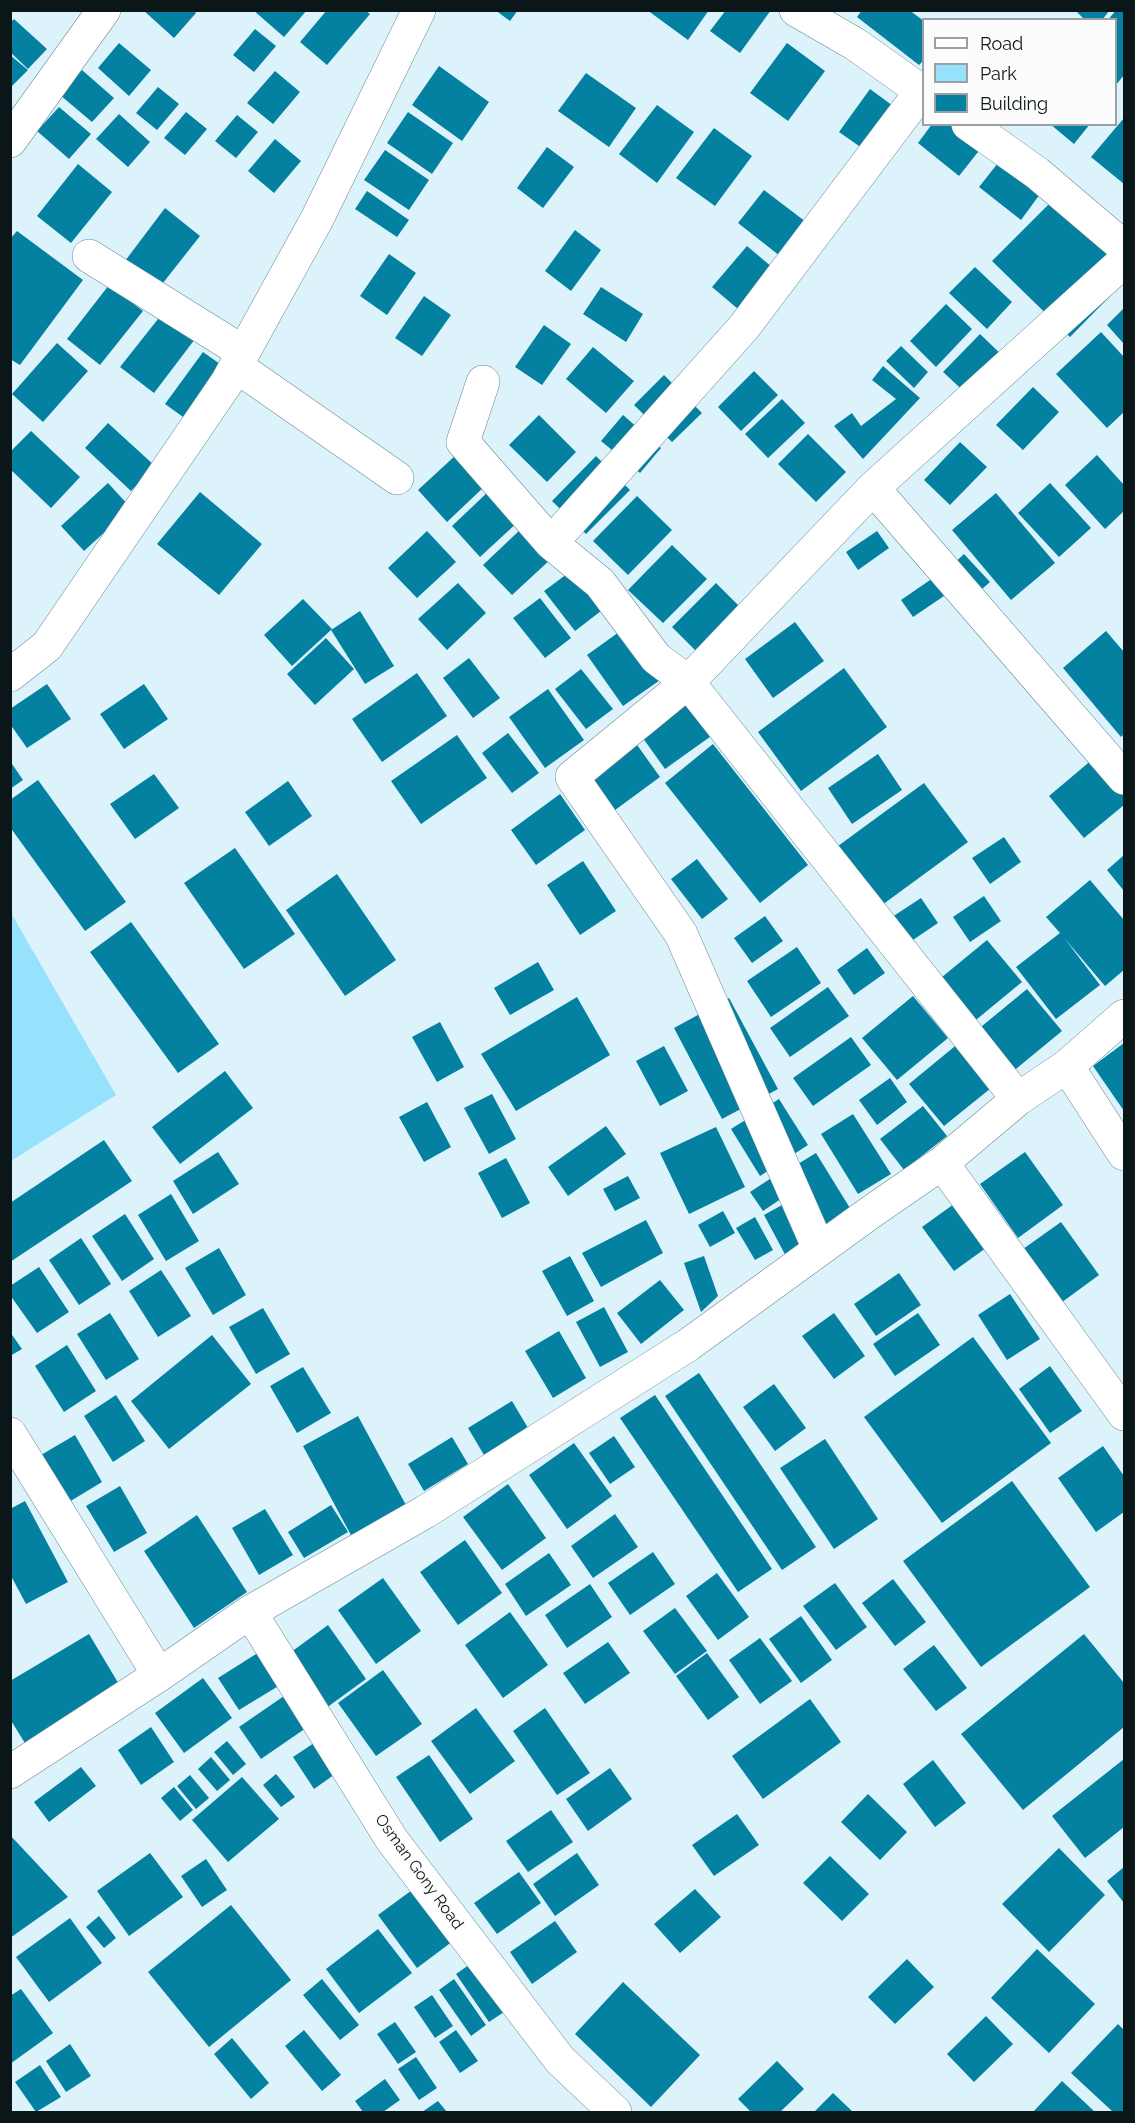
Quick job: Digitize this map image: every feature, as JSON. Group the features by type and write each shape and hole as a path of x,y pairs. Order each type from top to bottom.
{"street":[{"path":"10,141 104,10"},
{"path":"10,675 47,646 239,359 317,219 419,10"},
{"path":"551,543 744,327 922,92 855,44 796,10"},
{"path":"971,126 1037,173 1125,247"},
{"path":"89,256 239,359 397,478"},
{"path":"819,1249 681,934 572,777 688,682 873,488 1125,261"},
{"path":"483,382 463,442 551,543 600,583 656,658 688,682 1018,1099"},
{"path":"873,488 1125,778"},
{"path":"10,1772 159,1675 250,1612 425,1512 668,1358 942,1163 1018,1099 1067,1066 1125,1016"},
{"path":"1067,1066 1125,1154"},
{"path":"942,1163 1125,1414"},
{"path":"10,1434 159,1675"},
{"name":"Osman Gony Road","path":"250,1612 392,1840 560,2060 615,2112"}],"green space":[{"path":"11,913 116,1095 10,1161"}],"building":[{"path":"143,10 194,10 196,13 174,38"},
{"path":"253,10 307,10 284,37"},
{"path":"327,10 365,10 370,14 327,65 300,42"},
{"path":"495,10 518,10 510,21"},
{"path":"647,10 709,10 688,40"},
{"path":"726,10 771,10 740,53 710,31"},
{"path":"862,10 909,10 922,20 922,62 919,65 857,17"},
{"path":"1075,10 1110,10 1104,18 1083,18"},
{"path":"1116,10 1124,10 1124,75 1117,84 1117,18 1110,18"},
{"path":"14,19 47,49 28,69 10,52 10,23"},
{"path":"255,29 276,46 254,72 233,55"},
{"path":"119,43 151,70 129,96 98,68"},
{"path":"787,43 825,71 788,121 750,93"},
{"path":"10,55 28,70 10,88"},
{"path":"439,66 489,102 462,141 412,105"},
{"path":"82,70 114,98 92,122 60,95"},
{"path":"275,71 300,92 273,124 247,103"},
{"path":"586,73 636,108 609,147 558,111"},
{"path":"158,87 179,104 157,130 136,113"},
{"path":"870,89 900,111 869,153 839,132"},
{"path":"657,105 694,132 657,183 619,154"},
{"path":"59,107 91,134 69,159 37,131"},
{"path":"186,112 207,129 185,155 164,138"},
{"path":"408,112 453,143 432,174 387,143"},
{"path":"119,114 150,142 128,167 96,139"},
{"path":"237,115 258,132 236,158 215,141"},
{"path":"1124,118 1124,184 1091,157"},
{"path":"931,126 956,126 982,147 959,176 918,143"},
{"path":"1052,126 1088,126 1074,144"},
{"path":"714,128 752,156 715,206 676,178"},
{"path":"275,139 301,161 274,193 248,171"},
{"path":"547,147 574,167 543,208 517,188"},
{"path":"385,150 429,180 409,210 364,180"},
{"path":"1002,158 1043,190 1021,220 979,187"},
{"path":"78,164 112,192 71,243 37,216"},
{"path":"764,190 806,222 780,256 738,223"},
{"path":"367,191 409,220 397,237 355,209"},
{"path":"1057,196 1124,263 1124,282 1070,337 992,261"},
{"path":"165,208 200,236 159,288 125,261"},
{"path":"575,230 601,250 571,291 545,271"},
{"path":"17,231 83,280 20,365 10,359 10,239"},
{"path":"747,246 779,273 744,314 712,287"},
{"path":"389,254 416,273 387,315 360,296"},
{"path":"975,267 1012,302 987,329 949,293"},
{"path":"109,285 143,311 100,365 67,339"},
{"path":"601,287 643,314 626,342 583,314"},
{"path":"424,296 451,315 422,356 395,338"},
{"path":"946,304 972,329 936,367 910,341"},
{"path":"1124,308 1124,344 1107,325"},
{"path":"162,314 195,339 154,393 120,367"},
{"path":"544,325 571,344 542,385 515,367"},
{"path":"1101,332 1124,357 1124,412 1107,428 1056,374"},
{"path":"980,334 1006,359 970,397 943,372"},
{"path":"57,343 88,371 43,422 12,394"},
{"path":"901,346 928,372 914,388 886,361"},
{"path":"593,347 634,381 606,413 566,379"},
{"path":"203,352 230,371 193,424 165,404"},
{"path":"883,366 920,398 863,459 834,426 852,413 861,426 896,399 872,380"},
{"path":"754,371 778,395 741,431 718,407"},
{"path":"664,375 702,413 672,442 634,405"},
{"path":"1033,387 1059,412 1023,450 996,425"},
{"path":"782,399 805,423 768,458 745,434"},
{"path":"539,415 576,452 547,482 509,445"},
{"path":"623,415 661,448 640,473 601,441"},
{"path":"108,423 155,466 131,491 85,448"},
{"path":"31,431 80,477 51,508 10,469 10,452"},
{"path":"808,434 846,472 816,502 778,464"},
{"path":"960,442 987,467 950,505 924,480"},
{"path":"457,454 486,485 447,522 418,490"},
{"path":"1097,455 1124,485 1124,511 1105,529 1065,485"},
{"path":"596,456 630,490 586,534 552,501"},
{"path":"108,483 131,508 84,551 61,526"},
{"path":"1050,483 1091,528 1059,557 1018,513"},
{"path":"490,490 520,520 480,557 452,526"},
{"path":"200,492 262,544 219,595 157,544"},
{"path":"996,493 1055,563 1011,600 952,530"},
{"path":"637,496 672,530 628,575 593,541"},
{"path":"522,528 551,559 512,595 483,565"},
{"path":"427,531 456,562 417,598 388,568"},
{"path":"877,531 889,548 858,570 846,552"},
{"path":"672,545 707,579 663,623 628,590"},
{"path":"964,554 990,582 973,597 948,569"},
{"path":"571,571 601,611 575,631 544,591"},
{"path":"933,578 944,596 913,617 901,600"},
{"path":"458,583 486,613 447,650 418,619"},
{"path":"716,583 750,617 706,661 672,627"},
{"path":"540,598 571,638 545,658 513,618"},
{"path":"303,599 332,629 292,666 264,635"},
{"path":"360,611 394,666 365,684 331,630"},
{"path":"795,622 824,661 773,698 745,659"},
{"path":"626,627 663,678 623,706 587,655"},
{"path":"1106,631 1124,652 1124,734 1121,737 1063,668"},
{"path":"326,638 354,669 315,705 287,674"},
{"path":"469,658 500,698 473,718 443,678"},
{"path":"844,668 887,727 801,791 758,732"},
{"path":"581,669 613,709 586,729 555,689"},
{"path":"417,673 447,716 382,762 352,719"},
{"path":"47,684 71,719 27,748 10,724 10,709"},
{"path":"144,684 168,719 124,749 100,714"},
{"path":"548,689 584,740 545,768 509,717"},
{"path":"688,699 714,734 665,769 640,734"},
{"path":"508,733 539,773 512,793 482,753"},
{"path":"457,735 487,778 421,824 391,781"},
{"path":"635,742 660,777 611,813 586,778"},
{"path":"713,744 808,865 760,903 665,783"},
{"path":"1100,753 1124,783 1124,805 1084,838 1049,796"},
{"path":"878,754 902,790 852,824 828,788"},
{"path":"10,761 23,780 10,789"},
{"path":"154,774 179,808 135,839 110,804"},
{"path":"38,780 126,902 85,931 10,827 10,800"},
{"path":"288,781 312,816 269,846 245,812"},
{"path":"924,783 968,842 882,905 838,846"},
{"path":"560,794 585,830 536,865 511,830"},
{"path":"1004,837 1021,862 990,884 972,858"},
{"path":"235,848 295,934 244,969 184,883"},
{"path":"1124,855 1124,891 1107,870"},
{"path":"697,859 728,899 702,919 671,879"},
{"path":"583,861 616,911 580,935 547,885"},
{"path":"337,874 396,960 345,996 286,910"},
{"path":"1090,880 1124,920 1124,970 1105,986 1065,939 1100,985 1056,1019 1016,967 1060,933 1046,917"},
{"path":"984,896 1001,921 970,942 953,917"},
{"path":"921,898 938,923 907,944 889,919"},
{"path":"765,916 783,941 752,963 734,938"},
{"path":"131,922 219,1044 178,1073 90,952"},
{"path":"987,940 1022,982 971,1024 936,982"},
{"path":"797,947 821,983 771,1017 747,981"},
{"path":"867,948 885,973 854,995 837,970"},
{"path":"538,962 554,990 510,1015 494,988"},
{"path":"828,987 849,1016 790,1057 770,1028"},
{"path":"1027,989 1062,1031 1011,1073 976,1031"},
{"path":"913,996 948,1038 897,1080 862,1038"},
{"path":"577,997 610,1055 516,1111 481,1054"},
{"path":"729,998 778,1089 722,1119 674,1028"},
{"path":"440,1022 464,1067 437,1082 412,1037"},
{"path":"851,1037 871,1065 813,1106 793,1078"},
{"path":"960,1042 996,1084 944,1126 909,1084"},
{"path":"1124,1043 1124,1111 1093,1066"},
{"path":"664,1046 688,1091 660,1106 636,1061"},
{"path":"225,1071 253,1108 180,1164 152,1127"},
{"path":"890,1078 907,1102 877,1125 859,1100"},
{"path":"492,1094 516,1139 489,1154 464,1108"},
{"path":"779,1099 808,1145 760,1176 731,1129"},
{"path":"427,1102 451,1147 424,1162 399,1117"},
{"path":"923,1106 947,1136 904,1170 880,1139"},
{"path":"853,1114 891,1174 858,1194 821,1134"},
{"path":"606,1126 626,1154 568,1196 548,1167"},
{"path":"716,1127 745,1187 689,1214 660,1153"},
{"path":"104,1140 132,1181 10,1262 10,1203"},
{"path":"218,1152 239,1184 193,1214 173,1181"},
{"path":"1025,1152 1063,1205 1018,1238 980,1184"},
{"path":"816,1153 853,1213 820,1233 783,1173"},
{"path":"506,1158 530,1203 502,1218 478,1173"},
{"path":"779,1173 791,1192 763,1211 750,1192"},
{"path":"628,1176 640,1198 615,1211 603,1189"},
{"path":"171,1194 199,1241 166,1261 138,1215"},
{"path":"791,1200 816,1245 788,1260 764,1215"},
{"path":"954,1204 986,1248 954,1271 922,1227"},
{"path":"723,1211 735,1233 710,1247 698,1225"},
{"path":"125,1214 154,1259 122,1281 92,1236"},
{"path":"755,1217 773,1250 755,1260 736,1228"},
{"path":"646,1220 663,1253 601,1287 582,1253"},
{"path":"1061,1222 1099,1275 1054,1308 1016,1254"},
{"path":"81,1238 111,1284 79,1305 49,1260"},
{"path":"219,1248 246,1295 213,1315 185,1268"},
{"path":"570,1256 594,1301 567,1316 542,1271"},
{"path":"704,1256 718,1296 701,1312 684,1263"},
{"path":"39,1267 69,1312 37,1333 10,1295 10,1286"},
{"path":"161,1270 191,1316 158,1337 129,1291"},
{"path":"899,1273 921,1305 876,1336 854,1304"},
{"path":"660,1280 684,1310 641,1344 617,1313"},
{"path":"1010,1294 1040,1339 1007,1360 978,1315"},
{"path":"604,1307 628,1352 600,1367 576,1322"},
{"path":"263,1308 290,1354 256,1374 229,1327"},
{"path":"110,1313 139,1359 106,1380 77,1334"},
{"path":"834,1313 865,1356 834,1379 802,1336"},
{"path":"918,1313 940,1345 895,1376 873,1344"},
{"path":"559,1331 586,1378 553,1398 525,1351"},
{"path":"10,1332 22,1349 10,1356"},
{"path":"212,1335 251,1384 169,1449 131,1401"},
{"path":"973,1337 1051,1443 942,1523 864,1417"},
{"path":"67,1345 96,1391 64,1412 35,1366"},
{"path":"1050,1366 1082,1411 1050,1433 1019,1389"},
{"path":"303,1367 331,1413 297,1433 270,1386"},
{"path":"699,1373 816,1547 782,1570 665,1396"},
{"path":"774,1384 806,1428 775,1451 743,1407"},
{"path":"116,1395 145,1441 113,1462 84,1416"},
{"path":"655,1395 772,1569 738,1592 620,1418"},
{"path":"512,1401 528,1428 484,1455 468,1428"},
{"path":"358,1416 407,1507 352,1537 303,1446"},
{"path":"75,1435 102,1482 69,1502 41,1455"},
{"path":"614,1436 635,1467 610,1484 589,1453"},
{"path":"452,1437 468,1464 424,1491 408,1464"},
{"path":"825,1439 878,1519 834,1549 780,1468"},
{"path":"574,1443 612,1496 567,1529 529,1475"},
{"path":"1103,1446 1124,1476 1124,1512 1096,1532 1058,1478"},
{"path":"1012,1481 1090,1587 981,1667 903,1561"},
{"path":"508,1484 546,1538 502,1570 463,1517"},
{"path":"120,1486 147,1533 114,1552 86,1506"},
{"path":"25,1501 68,1582 26,1604 10,1574 10,1509"},
{"path":"331,1505 348,1532 304,1558 288,1532"},
{"path":"265,1509 293,1555 259,1575 232,1528"},
{"path":"615,1514 638,1547 593,1578 571,1546"},
{"path":"197,1515 247,1592 194,1628 144,1551"},
{"path":"465,1540 502,1593 458,1625 420,1572"},
{"path":"653,1552 675,1584 630,1615 608,1583"},
{"path":"549,1553 571,1585 526,1616 505,1584"},
{"path":"717,1573 749,1617 718,1640 686,1596"},
{"path":"383,1578 421,1631 376,1664 338,1610"},
{"path":"893,1579 926,1622 895,1646 862,1603"},
{"path":"835,1583 867,1627 836,1650 803,1606"},
{"path":"590,1584 612,1617 567,1648 545,1615"},
{"path":"675,1608 707,1651 675,1674 643,1631"},
{"path":"510,1612 548,1665 503,1698 465,1645"},
{"path":"801,1616 832,1660 801,1683 769,1639"},
{"path":"328,1625 366,1679 322,1711 283,1658"},
{"path":"89,1634 123,1691 28,1748 10,1719 10,1681"},
{"path":"1084,1634 1124,1683 1124,1727 1023,1810 961,1734"},
{"path":"760,1638 792,1681 760,1704 729,1660"},
{"path":"608,1642 630,1673 585,1704 563,1673"},
{"path":"934,1645 967,1688 936,1711 903,1669"},
{"path":"264,1649 285,1682 239,1710 218,1678"},
{"path":"707,1653 739,1697 708,1720 676,1676"},
{"path":"383,1670 422,1724 376,1756 338,1703"},
{"path":"203,1678 232,1718 184,1753 155,1713"},
{"path":"284,1696 306,1728 261,1759 239,1727"},
{"path":"810,1699 841,1742 763,1799 732,1756"},
{"path":"476,1708 515,1761 470,1794 431,1741"},
{"path":"545,1708 590,1773 557,1795 513,1731"},
{"path":"151,1727 174,1762 141,1785 118,1750"},
{"path":"227,1741 246,1764 233,1775 214,1752"},
{"path":"317,1741 338,1772 314,1789 293,1757"},
{"path":"429,1755 473,1819 440,1842 396,1777"},
{"path":"211,1757 230,1780 217,1791 198,1769"},
{"path":"1124,1759 1124,1827 1085,1858 1052,1816"},
{"path":"933,1760 966,1803 935,1827 903,1784"},
{"path":"81,1767 96,1786 49,1822 34,1802"},
{"path":"610,1768 632,1799 588,1831 566,1799"},
{"path":"276,1774 295,1797 281,1807 263,1785"},
{"path":"190,1775 209,1798 196,1809 177,1786"},
{"path":"242,1777 279,1819 228,1862 192,1820"},
{"path":"174,1787 193,1810 180,1821 161,1798"},
{"path":"868,1794 907,1832 880,1860 841,1822"},
{"path":"551,1810 573,1842 528,1872 506,1841"},
{"path":"737,1814 759,1845 714,1876 692,1845"},
{"path":"10,1835 68,1897 10,1938"},
{"path":"1059,1848 1105,1895 1049,1952 1002,1904"},
{"path":"150,1853 183,1897 129,1936 97,1891"},
{"path":"577,1853 599,1885 555,1916 533,1884"},
{"path":"830,1856 869,1894 842,1921 803,1883"},
{"path":"206,1859 227,1890 202,1907 181,1876"},
{"path":"1124,1867 1124,1903 1107,1881"},
{"path":"519,1872 541,1903 497,1934 474,1903"},
{"path":"423,1882 461,1935 417,1968 378,1915"},
{"path":"695,1889 721,1917 680,1953 654,1924"},
{"path":"231,1905 291,1980 209,2047 148,1972"},
{"path":"99,1916 116,1938 104,1948 86,1927"},
{"path":"70,1918 102,1963 49,2002 16,1957"},
{"path":"555,1921 577,1952 532,1984 510,1952"},
{"path":"378,1929 412,1973 359,2013 326,1969"},
{"path":"1037,1949 1095,2004 1049,2053 991,1998"},
{"path":"907,1959 934,1987 895,2024 868,1997"},
{"path":"476,1960 510,2008 489,2022 456,1974"},
{"path":"322,1979 359,2025 340,2040 303,1995"},
{"path":"454,1979 486,2025 471,2036 439,1990"},
{"path":"623,1982 700,2055 651,2107 575,2034"},
{"path":"21,1989 53,2033 10,2064 10,1996"},
{"path":"432,1995 453,2026 435,2038 414,2007"},
{"path":"986,2016 1013,2044 974,2082 947,2054"},
{"path":"395,2022 416,2052 398,2064 377,2034"},
{"path":"1118,2024 1124,2030 1124,2112 1113,2112 1071,2073"},
{"path":"304,2030 341,2075 322,2091 285,2046"},
{"path":"456,2030 478,2061 460,2073 439,2042"},
{"path":"232,2038 269,2083 251,2099 214,2054"},
{"path":"70,2044 91,2076 66,2092 46,2061"},
{"path":"416,2057 437,2088 419,2100 398,2069"},
{"path":"777,2061 804,2089 780,2112 751,2112 738,2099"},
{"path":"40,2065 61,2097 36,2112 15,2082"},
{"path":"385,2079 400,2100 383,2112 363,2112 355,2101"},
{"path":"1062,2081 1095,2112 1033,2112"},
{"path":"833,2093 853,2112 814,2112"},
{"path":"438,2101 447,2112 422,2112"}]}
